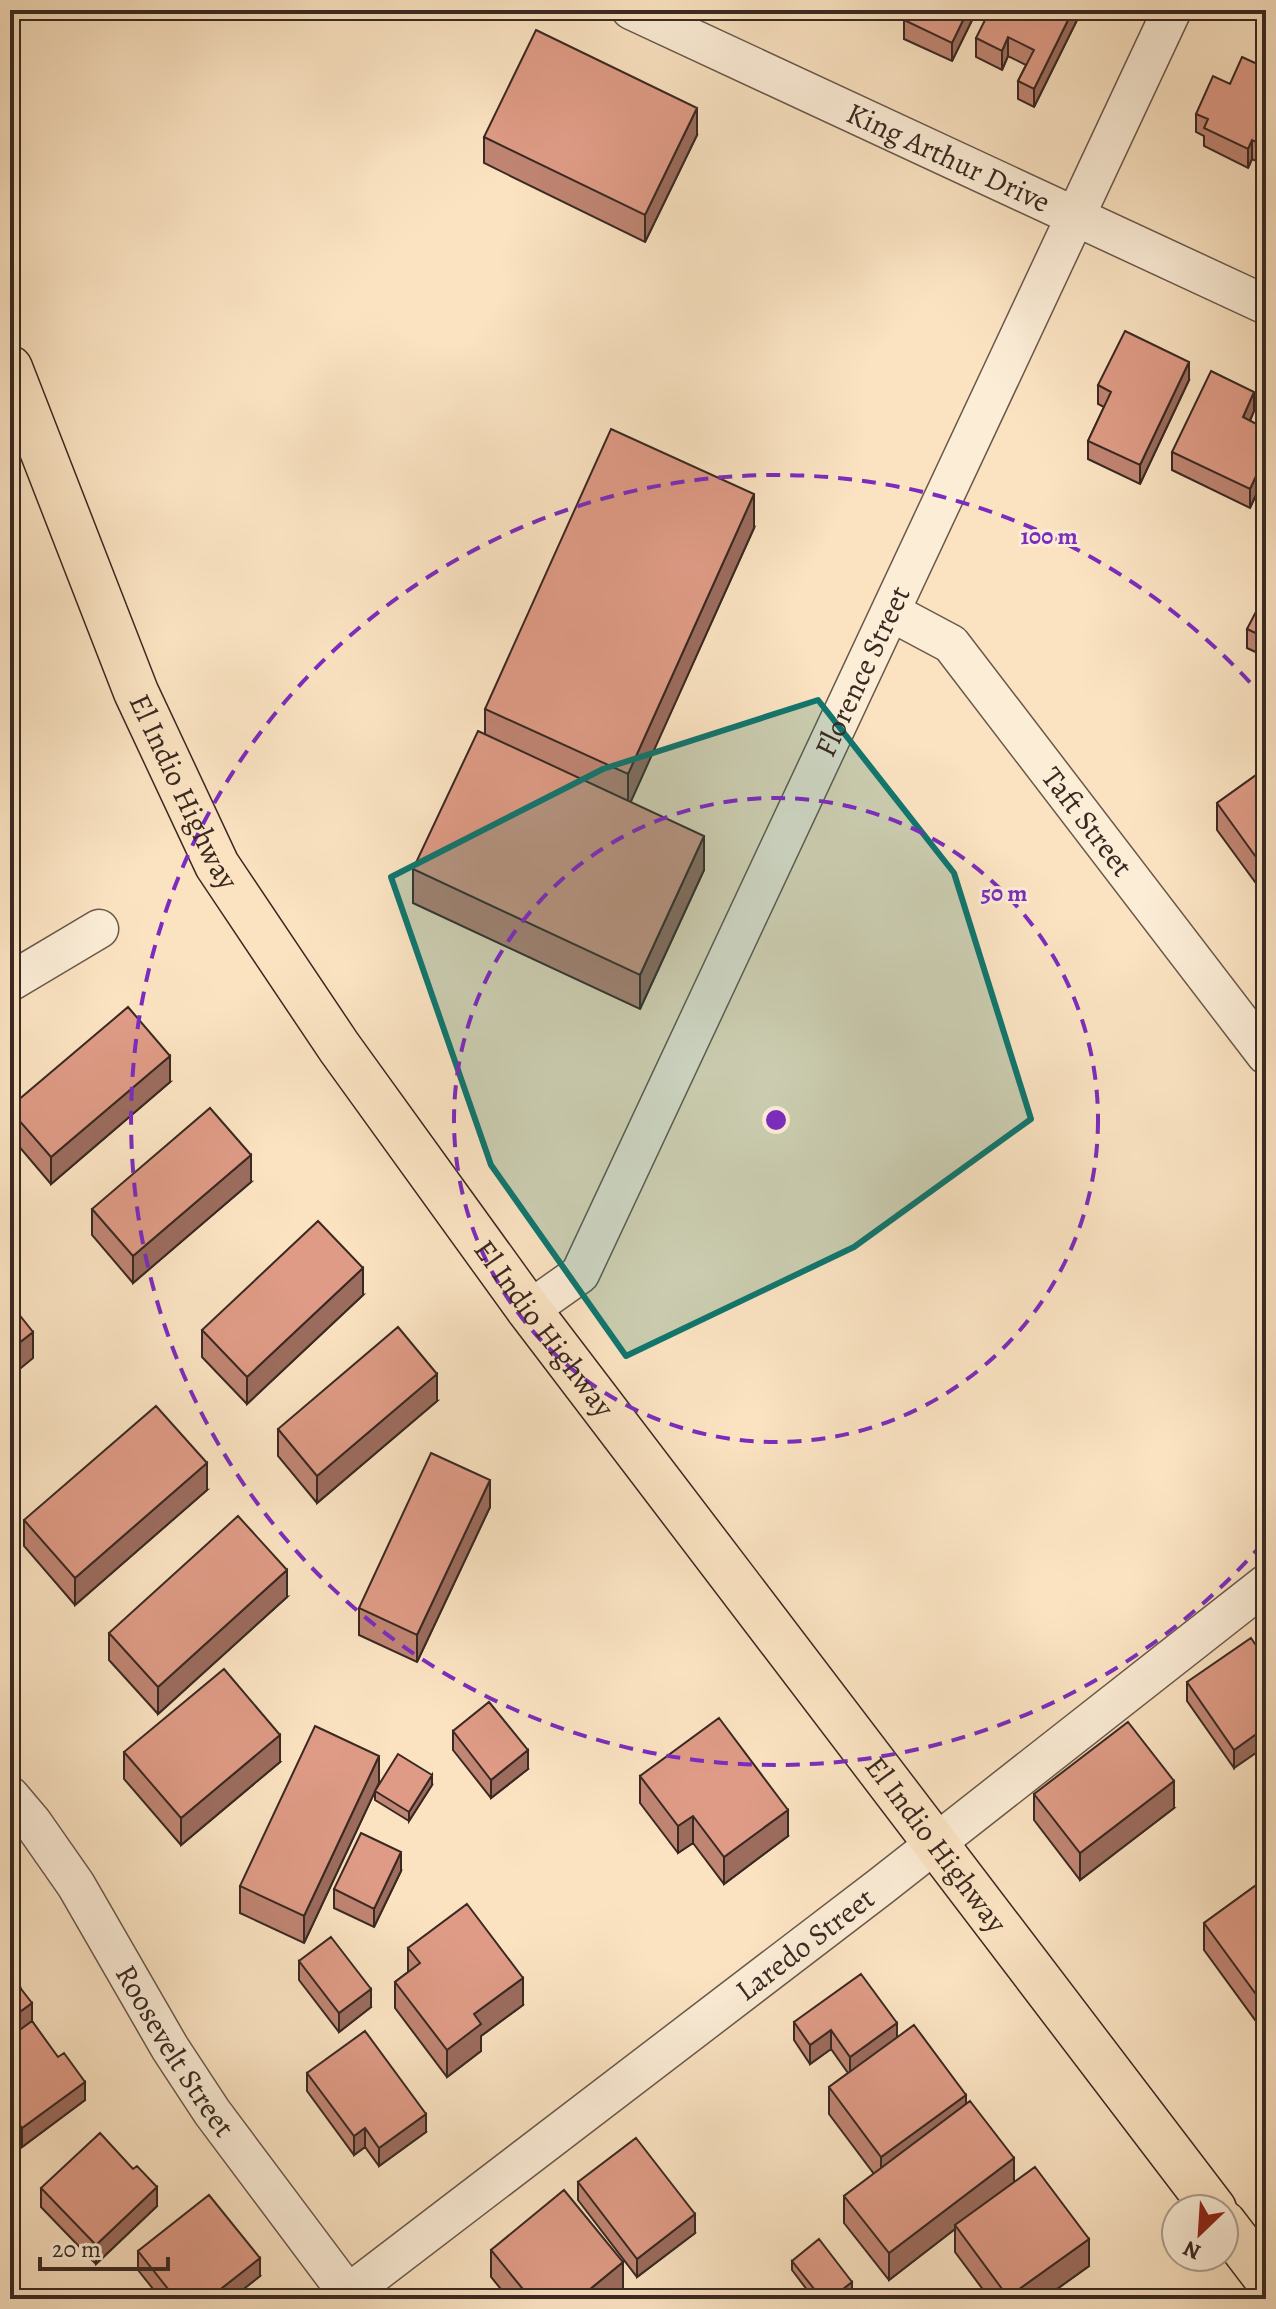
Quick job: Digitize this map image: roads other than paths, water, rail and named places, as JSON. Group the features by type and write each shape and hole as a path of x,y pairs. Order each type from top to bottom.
{"main road":[{"name":"El Indio Highway","path":"10,368 136,692 217,865 339,1047 529,1310 1202,2193"},
{"path":"1240,2244 1266,2278"}],"street":[{"name":"King Arthur Drive","path":"631,10 1266,305"},
{"name":"Florence Street","path":"529,1310 580,1274 1172,10"},
{"name":"Taft Street","path":"891,612 951,644 1266,1055"},
{"path":"10,982 99,929"},
{"name":"Laredo Street","path":"347,2297 880,1887 1266,1584"},
{"name":"Roosevelt Street","path":"10,1796 76,1885 170,2048 212,2112 347,2297"}]}
